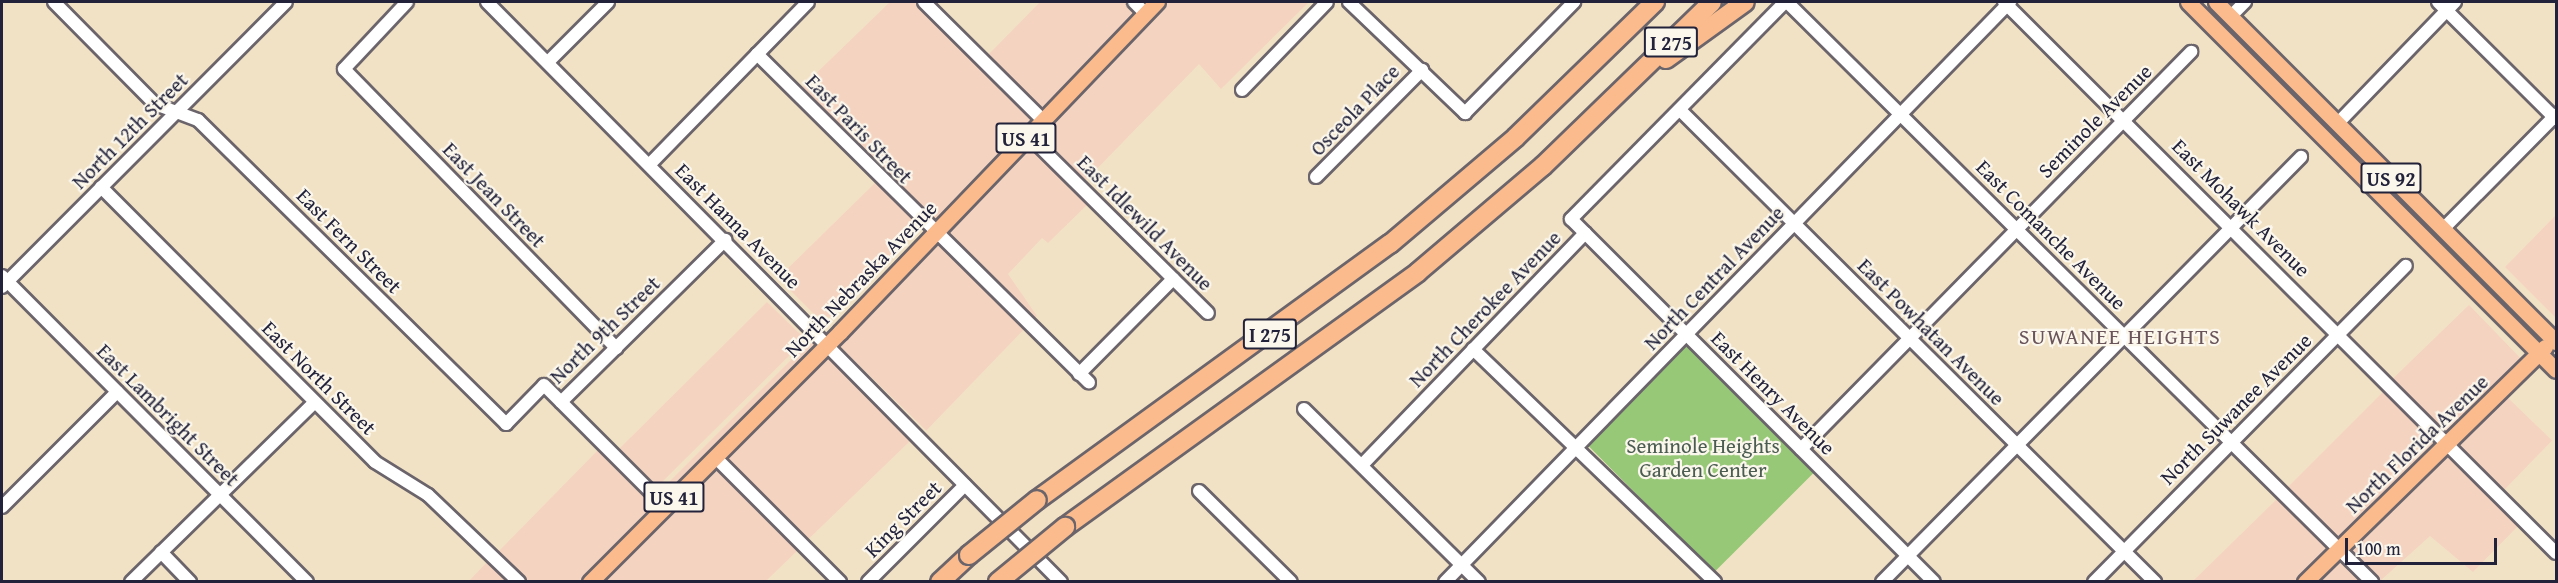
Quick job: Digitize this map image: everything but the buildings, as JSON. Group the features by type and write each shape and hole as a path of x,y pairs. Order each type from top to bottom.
{"highway":[{"name":"I 275","path":"940,582 969,555 1037,500 1390,244 1508,144 1655,2"},
{"name":"I 275","path":"998,582 1065,527 1418,272 1630,84 1712,2"},
{"path":"1630,84 1745,2"}],"main road":[{"name":"North Nebraska Avenue","path":"590,582 828,344 1157,2"},
{"name":"US 92","path":"2188,2 2556,370"},
{"name":"US 92","path":"2216,2 2555,339"},
{"name":"North Florida Avenue","path":"2305,582 2555,339"}],"street":[{"path":"54,2 155,104 178,111"},
{"name":"East Jean Street","path":"407,2 344,69 616,348"},
{"name":"East Hanna Avenue","path":"487,2 650,164 1061,582"},
{"path":"548,62 608,2"},
{"path":"650,164 808,2"},
{"path":"924,2 1043,120"},
{"path":"1134,2 1146,14"},
{"path":"1242,90 1327,2"},
{"path":"1349,2 1465,113 1572,2"},
{"name":"North Cherokee Avenue","path":"1362,465 1585,233 1571,219 1786,2"},
{"name":"East Comanche Avenue","path":"1786,2 2372,582"},
{"name":"North Central Avenue","path":"1444,582 1901,114 2007,2"},
{"name":"East Mohawk Avenue","path":"2007,2 2556,553"},
{"path":"2230,16 2245,2"},
{"name":"North 12th Street","path":"3,282 178,111 278,4"},
{"path":"2337,124 2446,4 2556,117 2443,229"},
{"name":"Seminole Avenue","path":"1801,449 2191,52"},
{"name":"East Paris Street","path":"757,54 935,233 1084,378 1173,279"},
{"name":"Osceola Place","path":"1316,177 1422,70"},
{"name":"East Powhatan Avenue","path":"1680,110 2155,582"},
{"name":"East Fern Street","path":"178,111 198,120 488,406"},
{"name":"East Idlewild Avenue","path":"1028,135 1208,314"},
{"path":"1882,582 2301,157"},
{"name":"East North Street","path":"101,187 375,462 455,518 519,582"},
{"name":"East Henry Avenue","path":"1585,233 1934,582"},
{"name":"North 9th Street","path":"488,406 506,424 544,385 561,402 725,240"},
{"name":"North Suwanee Avenue","path":"2094,582 2406,266"},
{"name":"East Lambright Street","path":"3,282 307,582"},
{"path":"1473,349 1579,444 1715,582"},
{"path":"2,507 117,392"},
{"path":"131,582 315,402"},
{"path":"561,402 665,506"},
{"path":"1304,409 1479,582"},
{"path":"715,457 840,582"},
{"name":"King Street","path":"868,582 965,485"},
{"path":"1199,491 1291,582"},
{"path":"161,552 190,582"}],"shaded area":[{"path":"890,2 916,2 1035,120 935,225 801,88"},
{"path":"1040,2 1139,2 1144,7 1043,112 987,56"},
{"path":"1164,2 1309,2 1221,89 1199,64 1084,182 1036,135"},
{"path":"1028,143 1089,203 1048,243 1042,238 1008,274 1037,316 1033,320 943,232"},
{"path":"877,181 917,224 915,234 832,317 815,315 778,278"},
{"path":"2556,215 2556,318 2505,267"},
{"path":"935,240 1026,328 926,430 836,343"},
{"path":"764,288 820,344 666,499 659,492 806,345 806,332"},
{"path":"767,302 802,336 802,343 655,489 617,451"},
{"path":"2469,305 2523,361 2447,435 2393,379"},
{"path":"828,352 912,439 806,542 722,455"},
{"path":"2386,389 2442,445 2342,545 2286,489"},
{"path":"2506,396 2552,440 2505,489 2459,445"},
{"path":"599,449 657,507 582,581 528,581 498,552"},
{"path":"2449,452 2521,523 2473,572 2430,536 2380,581 2346,548"},
{"path":"714,465 799,549 766,581 597,582"},
{"path":"2279,497 2330,548 2298,581 2192,582"},
{"path":"2338,556 2363,582 2312,582"},
{"path":"489,560 511,582 468,582"}],"green space":[{"name":"Seminole Heights Garden Center","path":"1689,343 1816,470 1714,572 1587,445"}],"district":[{"name":"SUWANEE HEIGHTS","path":"2120,337"}]}
